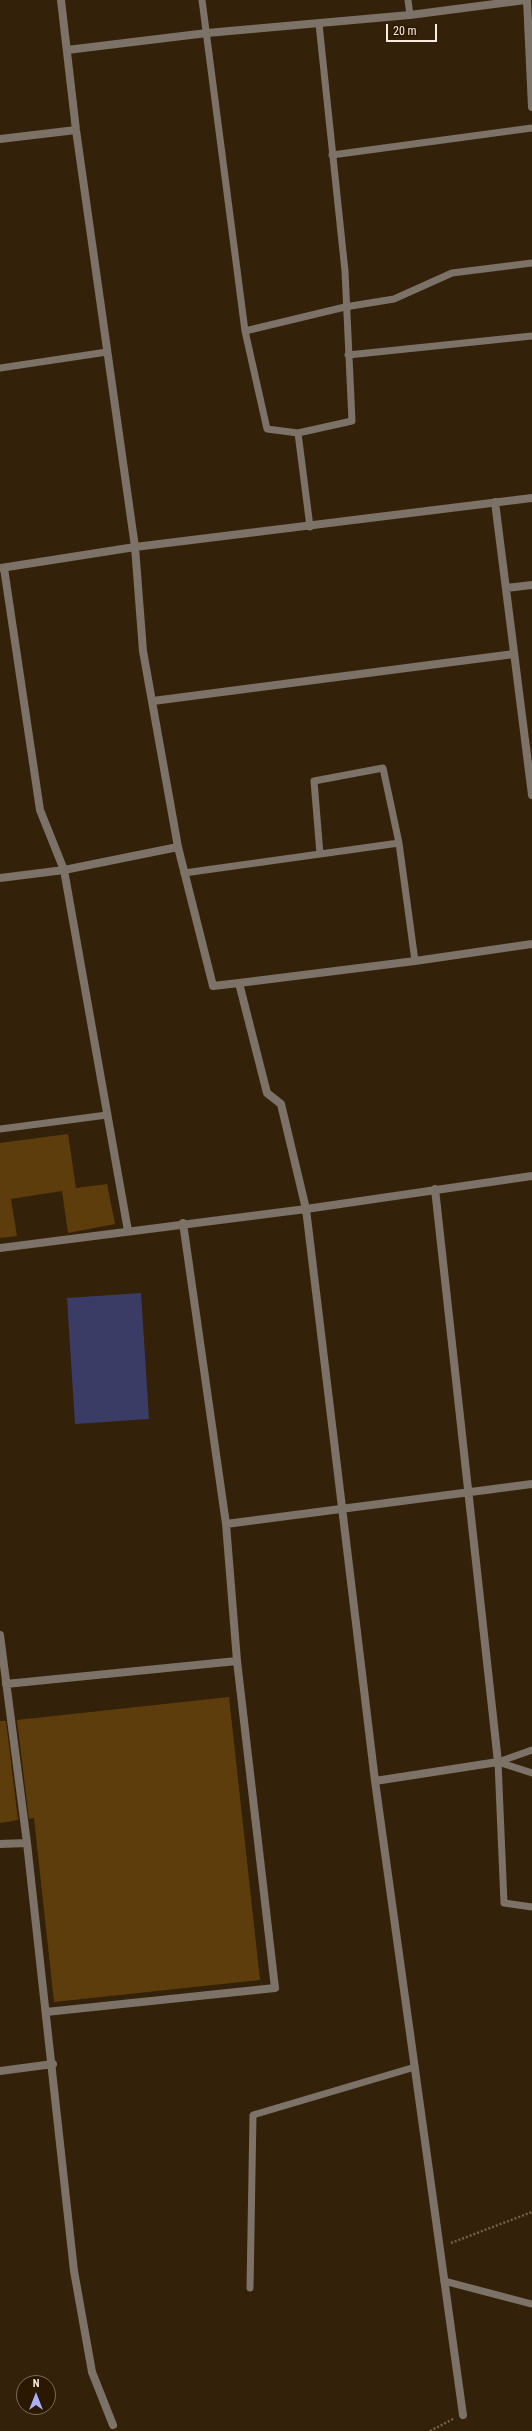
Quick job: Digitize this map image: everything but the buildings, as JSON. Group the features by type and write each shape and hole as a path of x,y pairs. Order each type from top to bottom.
{"street":[{"path":"61,0 76,130 135,547 143,651 178,847 214,986 415,961 532,944"},
{"path":"67,50 207,33 410,15 526,0 532,107"},
{"path":"0,139 76,130"},
{"path":"128,1231 64,870 40,810 2,568 135,547 310,527 532,498"},
{"path":"495,502 532,796"},
{"path":"506,588 532,585"},
{"path":"153,701 514,654"},
{"path":"0,878 64,870 178,847"},
{"path":"239,983 267,1093 281,1104 306,1209 375,1781 463,2415"},
{"path":"0,1248 183,1223 306,1209 532,1176"},
{"path":"375,1781 498,1762 435,1189"},
{"path":"46,2012 275,1988 237,1661 226,1524 183,1223"},
{"path":"226,1524 342,1510 468,1491 532,1484"},
{"path":"0,1635 27,1843 53,2064 74,2271 92,2372 113,2424"},
{"path":"6,1684 237,1661"},
{"path":"0,1844 27,1843"},
{"path":"0,2071 53,2064"}],"lane":[{"path":"202,0 246,331 267,429 298,433 352,421 345,308 345,271 319,24"},
{"path":"408,0 410,15"},
{"path":"332,155 532,128"},
{"path":"246,331 345,308 394,299 452,273 532,263"},
{"path":"348,354 532,336"},
{"path":"0,368 107,352"},
{"path":"298,433 310,527"},
{"path":"320,854 314,781 383,768 399,843 415,961"},
{"path":"184,874 399,843"},
{"path":"0,1129 107,1115"},
{"path":"498,1762 532,1750"},
{"path":"498,1762 532,1773"},
{"path":"498,1762 504,1903 532,1907"},
{"path":"250,2288 253,2115 415,2067"},
{"path":"444,2281 532,2304"}],"path":[{"path":"440,2247 532,2212"},
{"path":"430,2431 463,2415"}],"shaded area":[{"path":"141,1293 149,1419 75,1424 67,1298"}]}
